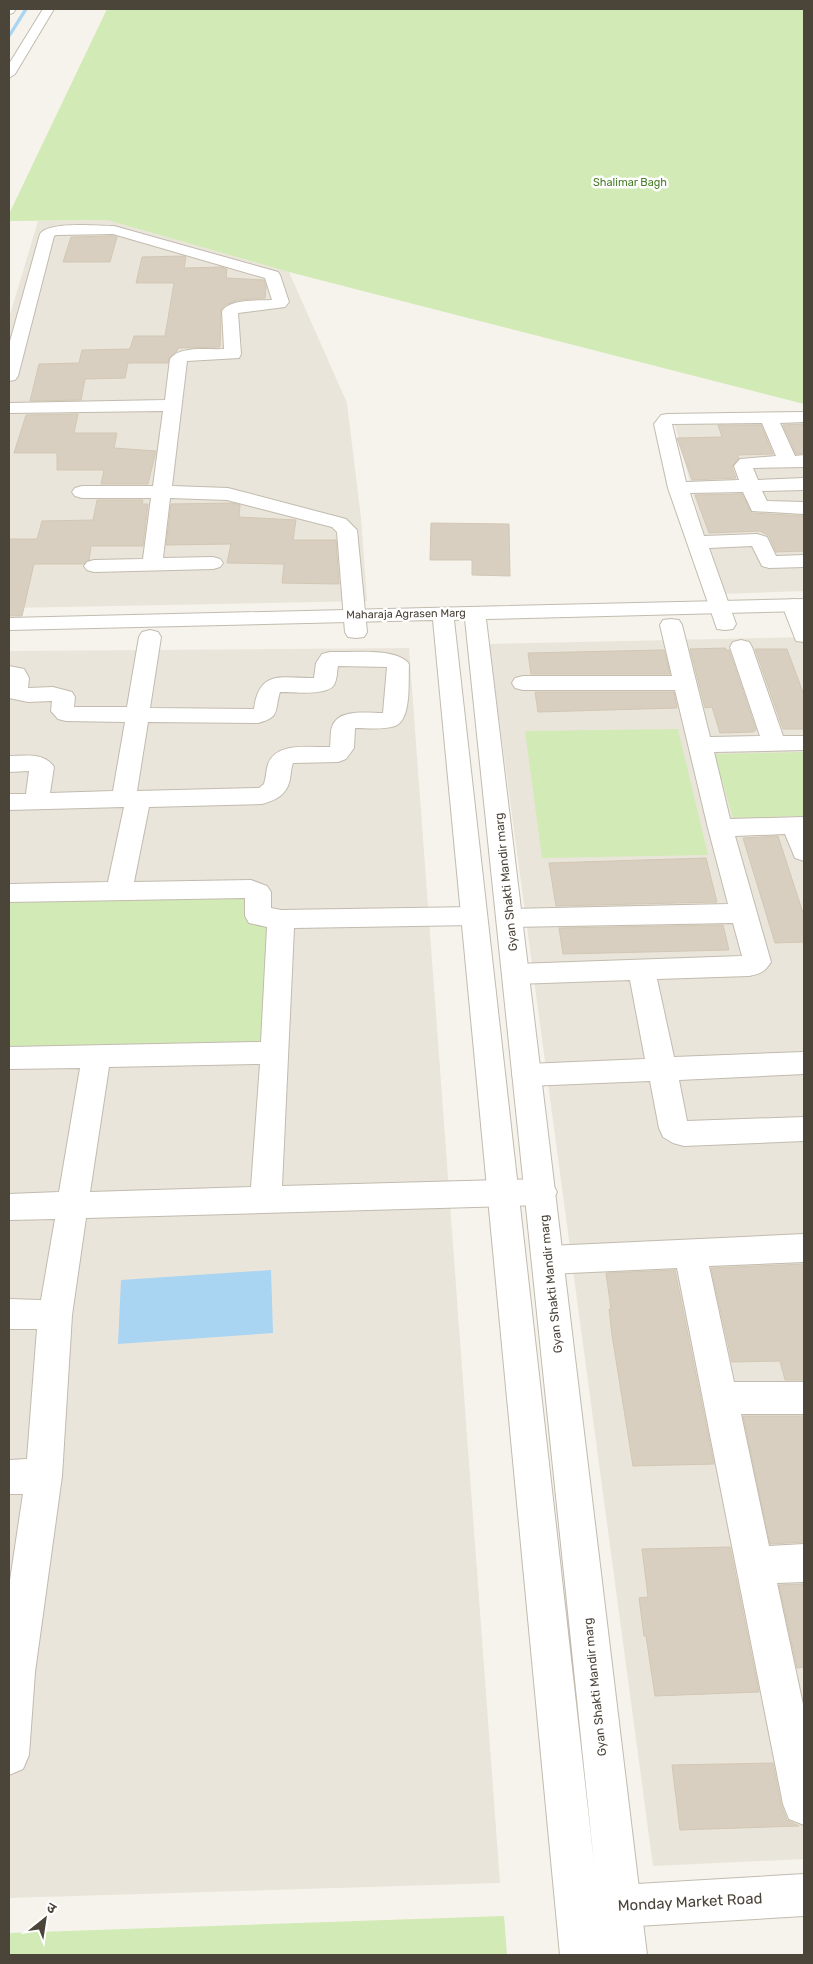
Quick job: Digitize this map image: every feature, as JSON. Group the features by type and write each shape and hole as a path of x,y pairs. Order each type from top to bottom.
{"street":[{"path":"9,74 48,9"},
{"path":"9,376 47,234 53,231 114,230 270,273 273,277 280,302 270,306 231,310 233,354 180,357 152,564"},
{"path":"9,408 173,405"},
{"path":"722,615 678,488 664,422 672,418 804,417"},
{"path":"768,418 796,461 743,464 758,506 760,508 804,508"},
{"path":"678,488 804,484"},
{"path":"82,492 193,491 228,494 339,523 347,530 356,624"},
{"path":"696,542 757,540 769,562 804,562"},
{"path":"94,566 213,563"},
{"name":"Maharaja Agrasen Marg","path":"9,624 476,622 671,625 722,615"},
{"name":"Maharaja Agrasen Marg","path":"476,622 722,615 801,618"},
{"path":"443,622 582,1955"},
{"name":"Gyan Shakti Mandir marg","path":"476,622 625,1955"},
{"name":"Maharaja Agrasen Marg","path":"9,640 150,636 356,624"},
{"path":"516,974 754,965 758,959 743,913 720,828 671,625"},
{"path":"119,891 131,799 138,715 150,636"},
{"path":"741,646 774,743"},
{"path":"9,673 16,674 18,678 16,693 64,697 62,711 66,714 258,716 265,713 268,691 271,687 322,684 326,681 327,663 330,659 390,660 398,664 396,714 393,718 389,720 349,721 343,727 342,748 338,754 287,756 280,762 277,786 268,794 262,796 9,802"},
{"path":"523,683 685,683"},
{"path":"700,745 804,742"},
{"path":"9,764 35,763 42,767 37,801"},
{"path":"720,828 800,825 804,852"},
{"path":"9,893 250,889 258,892 258,916 281,918 474,916"},
{"path":"510,918 743,913"},
{"path":"266,1200 276,1054 281,918"},
{"path":"641,969 672,1124 678,1132 684,1134 804,1129"},
{"path":"9,1058 276,1054"},
{"path":"9,1755 12,1672 44,1476 55,1315 96,1057"},
{"path":"527,1075 804,1063"},
{"path":"9,1207 541,1192"},
{"path":"548,1260 804,1248"},
{"path":"690,1253 756,1565 793,1696 804,1804"},
{"path":"9,1314 55,1315"},
{"path":"721,1398 804,1398"},
{"path":"9,1477 44,1476"},
{"path":"756,1565 804,1563"},
{"name":"Monday Market Road","path":"576,1908 804,1895"}],"shaded area":[{"path":"107,220 289,272 347,403 361,518 367,601 9,608 9,318 38,221"},
{"path":"804,411 804,591 719,594 672,414"},
{"path":"804,637 804,1859 653,1866 489,644"},
{"path":"409,648 500,1883 9,1898 9,651"}],"green space":[{"name":"Shalimar Bagh","path":"107,9 804,9 804,404 289,272 107,220 9,221 9,214"},
{"path":"678,729 708,855 542,858 525,731"},
{"path":"804,752 804,816 733,818 714,754"},
{"path":"250,895 248,924 271,924 266,1044 9,1050 9,900"},
{"path":"504,1916 507,1955 9,1955 9,1933"}],"water":[{"path":"271,1270 273,1333 118,1344 121,1280"}],"building":[{"path":"71,237 117,237 110,262 63,262"},
{"path":"142,257 186,257 184,268 221,267 227,269 226,278 264,280 266,287 265,298 238,300 225,305 221,310 220,347 178,348 169,358 168,363 128,363 125,378 85,379 81,400 30,401 39,364 79,363 82,350 130,349 134,336 165,336 174,283 136,283"},
{"path":"78,414 74,433 117,433 114,448 156,451 148,484 101,484 104,470 57,470 57,453 14,453 26,415"},
{"path":"804,424 804,453 796,454 783,425"},
{"path":"718,425 761,425 773,454 737,455 739,458 732,467 736,478 692,480 677,438 722,437"},
{"path":"742,494 752,513 804,516 804,551 776,552 769,536 760,531 709,533 695,495"},
{"path":"97,500 143,500 142,504 148,504 143,546 91,546 89,560 84,564 34,564 22,616 9,616 9,539 37,539 42,521 93,520"},
{"path":"233,503 240,505 239,517 296,520 293,540 336,540 339,584 282,583 284,564 227,563 231,544 166,545 171,504"},
{"path":"431,523 509,524 510,576 472,575 472,560 430,560"},
{"path":"725,648 729,650 756,730 753,732 720,733 712,707 705,708 690,649"},
{"path":"755,649 787,649 804,695 804,729 783,729"},
{"path":"664,650 670,674 531,674 528,653"},
{"path":"535,692 674,692 677,708 538,712"},
{"path":"778,836 804,916 804,942 775,943 743,838"},
{"path":"706,858 717,902 556,906 549,863"},
{"path":"723,925 729,950 563,954 559,928"},
{"path":"804,1264 804,1380 785,1380 780,1361 732,1362 711,1268"},
{"path":"675,1270 714,1464 633,1466 612,1335 609,1309 611,1309 606,1273"},
{"path":"743,1416 804,1416 804,1542 770,1544"},
{"path":"730,1547 759,1692 655,1696 639,1598 648,1597 642,1549"},
{"path":"804,1584 804,1667 797,1668 779,1585"},
{"path":"773,1763 781,1804 787,1820 799,1826 680,1830 672,1765"}],"waterway":[{"path":"9,36 26,9"}]}
